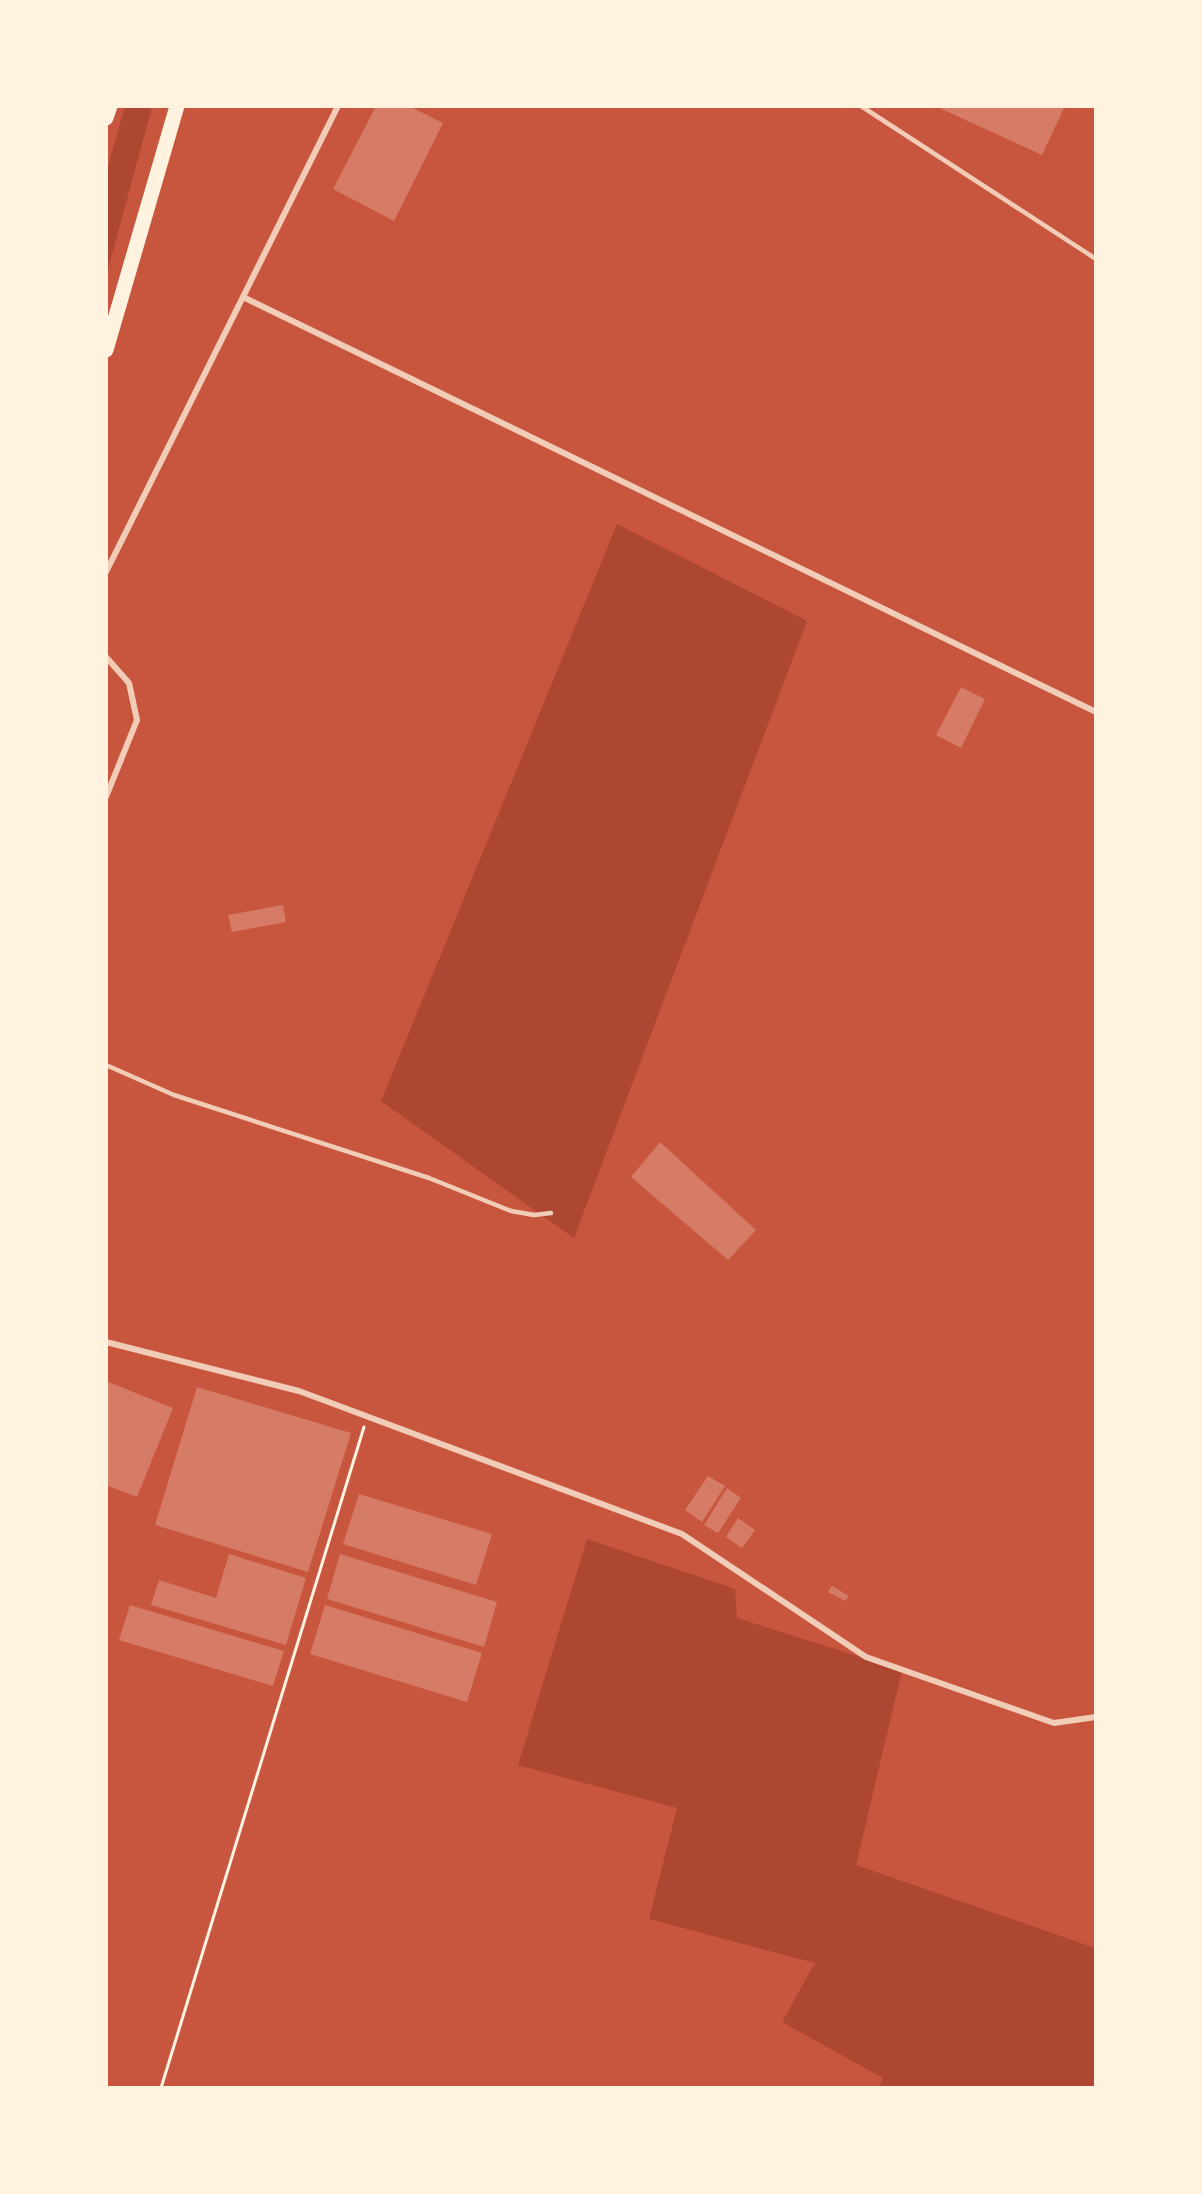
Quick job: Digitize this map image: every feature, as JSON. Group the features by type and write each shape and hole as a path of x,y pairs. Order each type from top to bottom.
{"highway":[{"path":"106,118 110,106"},
{"path":"106,350 177,106"}],"street":[{"path":"106,572 338,106"},
{"path":"243,297 1095,712"},
{"path":"106,657 129,683 138,720 106,797"},
{"path":"106,1342 299,1391 682,1534 866,1658 1054,1723 1095,1717"}],"lane":[{"path":"861,106 1095,259"},
{"path":"106,1065 174,1095 429,1178 522,1214 551,1213"}],"path":[{"path":"161,2088 367,1416"}],"shaded area":[{"path":"125,107 152,107 107,273 107,169"},
{"path":"617,524 807,621 574,1238 381,1101"},
{"path":"587,1539 735,1589 737,1618 902,1670 856,1865 1095,1948 1095,2087 879,2087 883,2078 782,2022 815,1963 649,1919 677,1808 518,1765"}],"building":[{"path":"376,106 409,106 443,123 394,221 333,189"},
{"path":"935,106 1065,106 1042,155"},
{"path":"961,687 985,699 961,748 936,735"},
{"path":"283,905 286,922 232,932 228,915"},
{"path":"660,1142 756,1230 728,1260 631,1177"},
{"path":"106,1381 173,1408 137,1497 106,1485"},
{"path":"197,1387 351,1433 308,1572 155,1525"},
{"path":"708,1476 725,1486 702,1522 685,1510"},
{"path":"727,1488 741,1498 718,1533 704,1525"},
{"path":"359,1494 492,1534 476,1585 343,1544"},
{"path":"738,1518 755,1530 742,1548 726,1537"},
{"path":"229,1554 306,1578 286,1645 151,1605 159,1580 216,1598"},
{"path":"340,1554 497,1602 484,1647 327,1599"},
{"path":"832,1586 849,1596 845,1601 828,1592"},
{"path":"130,1605 284,1651 273,1686 119,1640"},
{"path":"325,1605 482,1653 467,1702 310,1654"}]}
